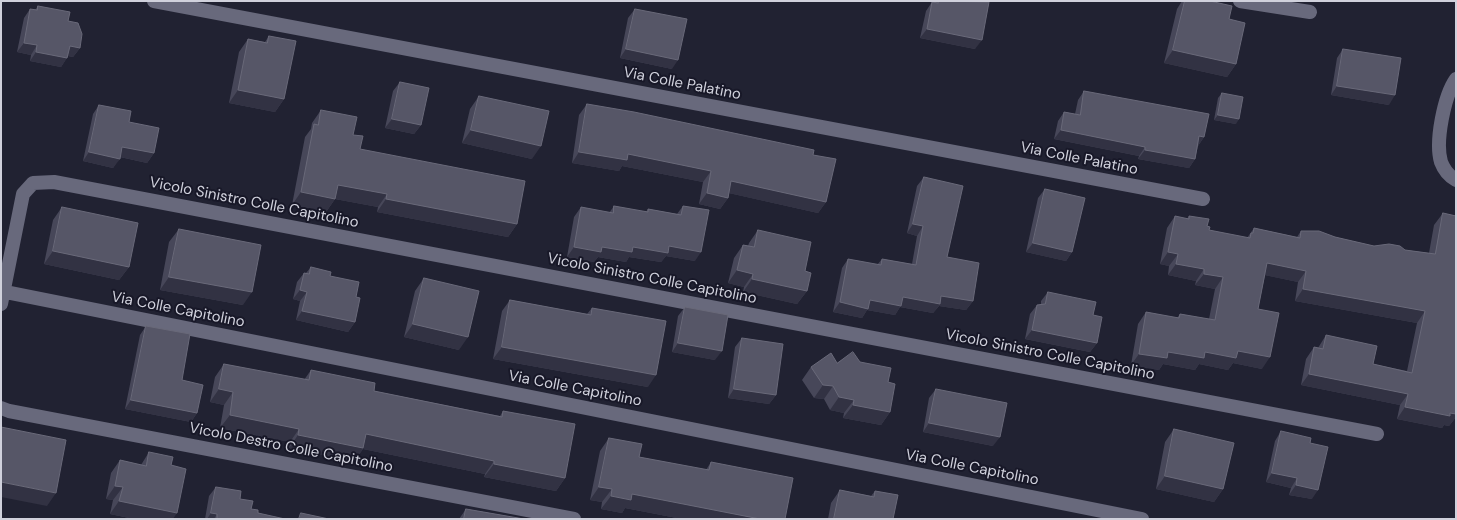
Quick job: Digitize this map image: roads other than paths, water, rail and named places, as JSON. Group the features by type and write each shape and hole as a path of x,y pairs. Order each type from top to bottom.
{"street":[{"name":"Via Colle Palatino","path":"154,1 1203,199"},
{"path":"1240,1 1310,12"},
{"path":"1456,79 1450,87 1446,99 1439,149 1442,164 1449,175 1456,180"},
{"name":"Vicolo Sinistro Colle Capitolino","path":"2,296 23,194 33,183 54,182 1377,434"},
{"name":"Via Colle Capitolino","path":"2,296 1142,519"},
{"name":"Vicolo Destro Colle Capitolino","path":"1,408 574,519"}]}
